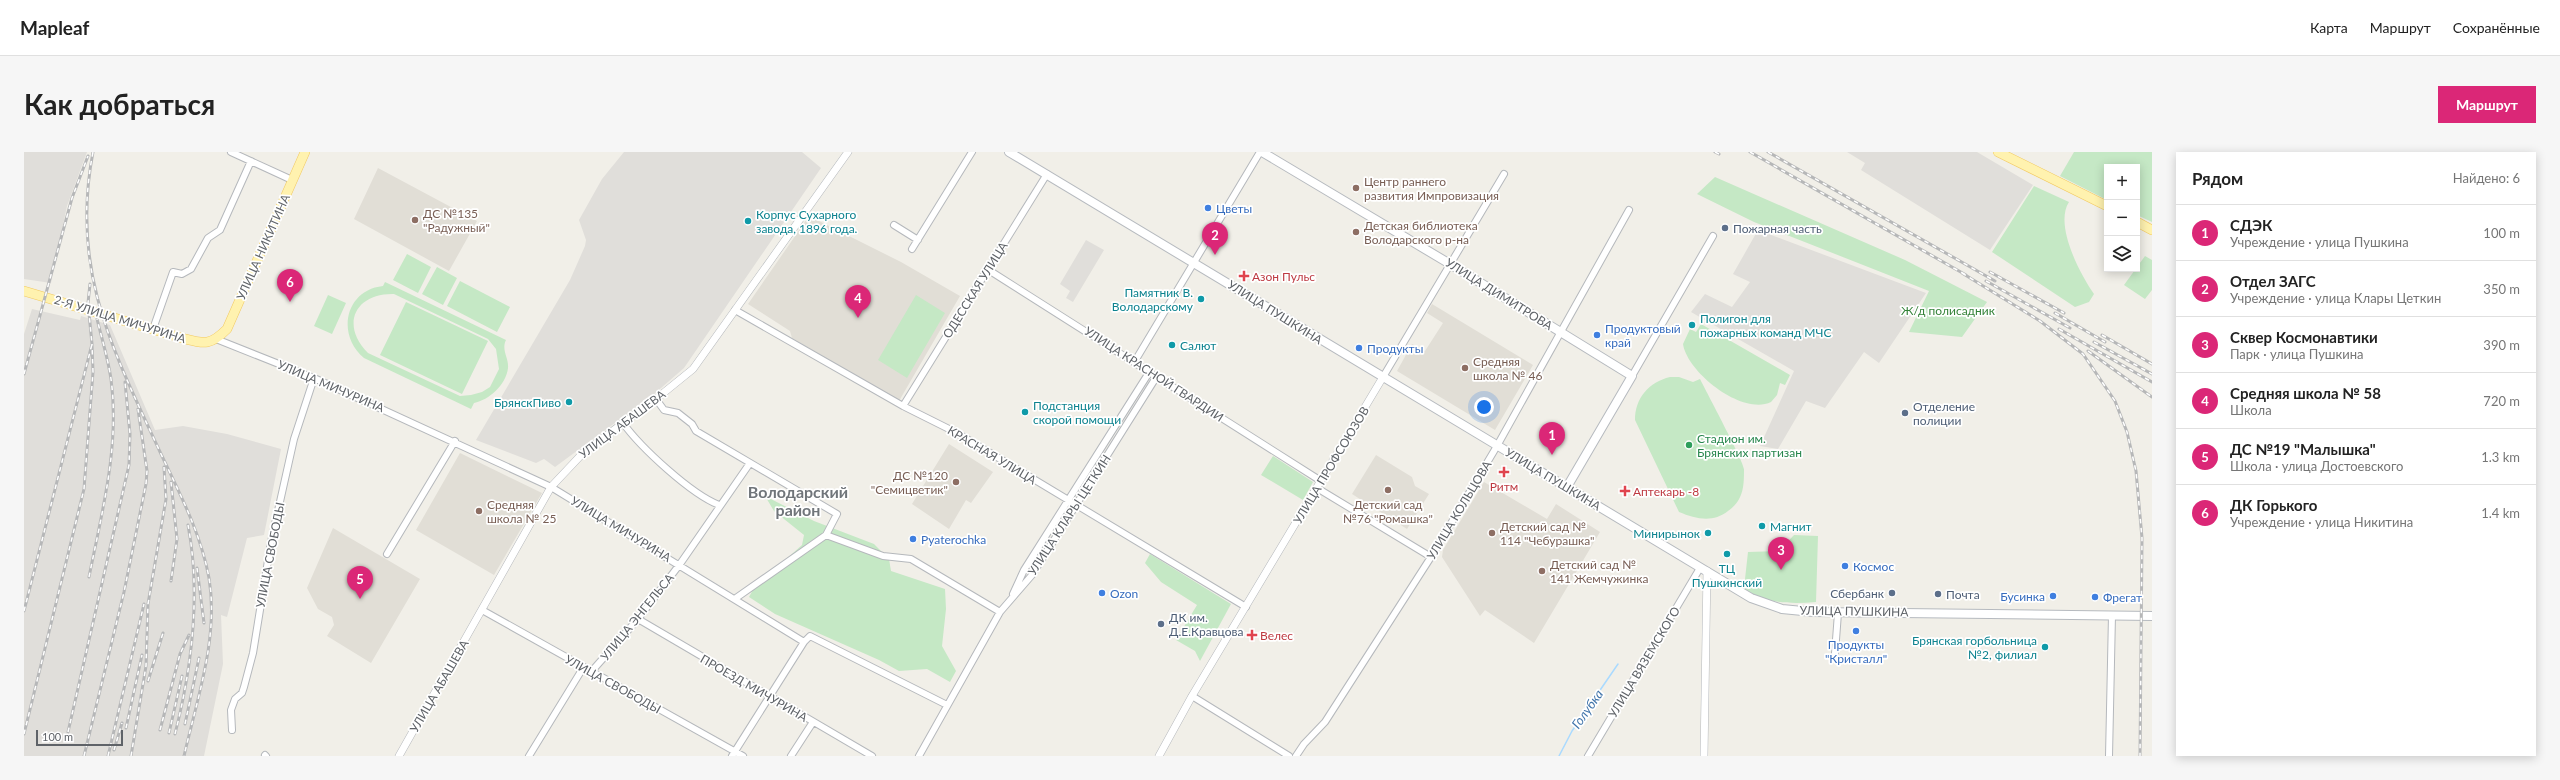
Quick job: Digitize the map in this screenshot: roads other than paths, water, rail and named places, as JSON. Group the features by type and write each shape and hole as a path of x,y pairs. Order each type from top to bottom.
{"main road":[{"name":"УЛИЦА НИКИТИНА","path":"216,339 227,329 305,152"},
{"name":"УЛИЦА ПУШКИНА","path":"1009,152 1194,261 1497,446 1751,598 1782,609 1838,613 2152,616"},
{"name":"УЛИЦА ДИМИТРОВА","path":"1261,152 1450,264 1632,376"},
{"path":"1998,152 2104,205"},
{"path":"2140,224 2152,230"},
{"name":"2-Я УЛИЦА МИЧУРИНА","path":"24,290 199,342 216,339"},
{"path":"1567,487 1632,376"}],"street":[{"path":"231,152 292,180"},
{"name":"УЛИЦА АБАШЕВА","path":"399,756 551,487 584,452 656,399 693,368 848,152"},
{"path":"912,249 972,152"},
{"path":"1135,361 1261,152"},
{"path":"153,329 173,272 182,274 191,269 208,238 220,230 251,161"},
{"name":"ОДЕССКАЯ УЛИЦА","path":"904,406 987,269 1047,174"},
{"name":"УЛИЦА ПРОФСОЮЗОВ","path":"1158,756 1192,696 1246,608 1504,174"},
{"name":"УЛИЦА КОЛЬЦОВА","path":"1296,756 1304,744 1325,722 1431,557 1497,446 1629,210"},
{"path":"894,226 918,240"},
{"path":"1632,376 1713,236"},
{"name":"УЛИЦА КРАСНОЙ ГВАРДИИ","path":"987,269 1135,361 1321,481"},
{"name":"КРАСНАЯ УЛИЦА","path":"735,310 904,406 957,433 1246,608"},
{"name":"УЛИЦА МИЧУРИНА","path":"216,339 314,378 455,441 551,487 736,598 804,642"},
{"path":"1012,597 1024,570 1150,371"},
{"name":"УЛИЦА КЛАРЫ ЦЕТКИН","path":"920,756 1000,612 1032,575 1157,376"},
{"name":"УЛИЦА СВОБОДЫ","path":"232,730 231,710 235,699 242,693 253,653 272,542 294,439 314,378"},
{"path":"656,399 664,410 678,413 692,424 696,431 837,514 826,536 736,598"},
{"path":"623,423 655,457 707,500 719,505"},
{"path":"387,554 455,441"},
{"name":"УЛИЦА ЭНГЕЛЬСА","path":"591,672 638,619 680,564 719,505 750,463"},
{"path":"1316,488 1431,557"},
{"path":"826,536 883,556 911,558 1000,612"},
{"path":"1704,569 1704,756"},
{"name":"УЛИЦА ВЯЗЕМСКОГО","path":"1588,756 1704,569"},
{"name":"УЛИЦА СВОБОДЫ","path":"482,610 733,754 743,756"},
{"path":"1836,653 1838,613"},
{"path":"2109,756 2112,615"},
{"name":"ПРОЕЗД МИЧУРИНА","path":"638,619 770,698 872,756"},
{"path":"733,754 770,698 804,642 810,636 947,705"},
{"path":"532,755 583,668"},
{"path":"1192,696 1289,756"},
{"path":"792,756 812,722"}],"waterway":[{"name":"Голубка","path":"1559,756 1572,731 1618,664"}],"railway":[{"path":"93,152 87,195 87,235 92,272 100,309 112,344 127,380 189,514 201,546 209,578 211,600 209,645 184,756"},
{"path":"1715,152 1719,154"},
{"path":"1750,152 1966,275"},
{"path":"1768,152 1995,281"},
{"path":"24,374 72,198 88,156"},
{"path":"1990,272 2064,313"},
{"path":"1962,273 2040,321 2083,354 2115,401 2127,432 2136,471 2142,538 2140,756"},
{"path":"1986,281 2070,328"},
{"path":"24,611 92,344 88,303 90,284"},
{"path":"2055,313 2105,342"},
{"path":"89,577 104,503 113,429 111,379 107,356 97,319"},
{"path":"2059,329 2152,382"},
{"path":"2102,335 2152,364"},
{"path":"2094,342 2152,374"},
{"path":"24,734 84,489 93,372 92,344"},
{"path":"2088,351 2152,397"},
{"path":"68,732 129,465 130,434 125,382"},
{"path":"84,756 124,592 146,484 147,471 138,409"},
{"path":"131,756 146,666 148,604 166,499 164,467"},
{"path":"171,482 177,539 171,581"},
{"path":"175,734 186,683 193,630 194,577 188,525"},
{"path":"197,568 204,623"},
{"path":"108,756 144,604"},
{"path":"148,681 163,633"},
{"path":"160,730 180,654 189,635"},
{"path":"126,728 142,655"},
{"path":"185,724 199,658"},
{"path":"169,733 182,676"},
{"path":"114,750 122,723"}],"place":[{"name":"Центр раннего развития Импровизация","path":"1356,188"},
{"name":"Цветы","path":"1208,208"},
{"name":"ДС №135 \"Радужный\"","path":"415,220"},
{"name":"Корпус Сухарного завода, 1896 года.","path":"748,221"},
{"name":"Пожарная часть","path":"1725,228"},
{"name":"Детская библиотека Володарского р-на","path":"1356,232"},
{"name":"Отдел ЗАГС","path":"1215,255"},
{"name":"Азон Пульс","path":"1244,276"},
{"name":"Памятник В. Володарскому","path":"1201,299"},
{"name":"ДК Горького","path":"290,302"},
{"name":"Средняя школа № 58","path":"858,318"},
{"name":"Полигон для пожарных команд МЧС","path":"1692,325"},
{"name":"Продуктовый край","path":"1597,335"},
{"name":"Салют","path":"1172,345"},
{"name":"Продукты","path":"1359,348"},
{"name":"Средняя школа № 46","path":"1465,368"},
{"name":"БрянскПиво","path":"569,402"},
{"name":"Подстанция скорой помощи","path":"1025,412"},
{"name":"Отделение полиции","path":"1905,413"},
{"name":"Стадион им. Брянских партизан","path":"1689,445"},
{"name":"СДЭК","path":"1552,455"},
{"name":"Ритм","path":"1504,472"},
{"name":"ДС №120 \"Семицветик\"","path":"956,482"},
{"name":"Детский сад №76 \"Ромашка\"","path":"1388,490"},
{"name":"Аптекарь -8","path":"1625,491"},
{"name":"Средняя школа № 25","path":"479,511"},
{"name":"Магнит","path":"1762,526"},
{"name":"Детский сад № 114 \"Чебурашка\"","path":"1492,533"},
{"name":"Минирынок","path":"1708,533"},
{"name":"Pyaterochka","path":"913,539"},
{"name":"ТЦ Пушкинский","path":"1727,554"},
{"name":"Космос","path":"1845,566"},
{"name":"Сквер Космонавтики","path":"1781,570"},
{"name":"Детский сад № 141 Жемчужинка","path":"1542,571"},
{"name":"Ozon","path":"1102,593"},
{"name":"Сбербанк","path":"1892,593"},
{"name":"Почта","path":"1938,594"},
{"name":"Бусинка","path":"2053,596"},
{"name":"Фрегат","path":"2095,597"},
{"name":"ДС №19 \"Малышка\"","path":"360,599"},
{"name":"ДК им. Д.Е.Кравцова","path":"1161,624"},
{"name":"Продукты \"Кристалл\"","path":"1856,631"},
{"name":"Велес","path":"1252,635"},
{"name":"Брянская горбольница №2, филиал","path":"2045,647"}],"district":[{"name":"Володарский район","path":"798,500"}],"park label":[{"name":"Ж/д полисадник","path":"1948,310"}]}
